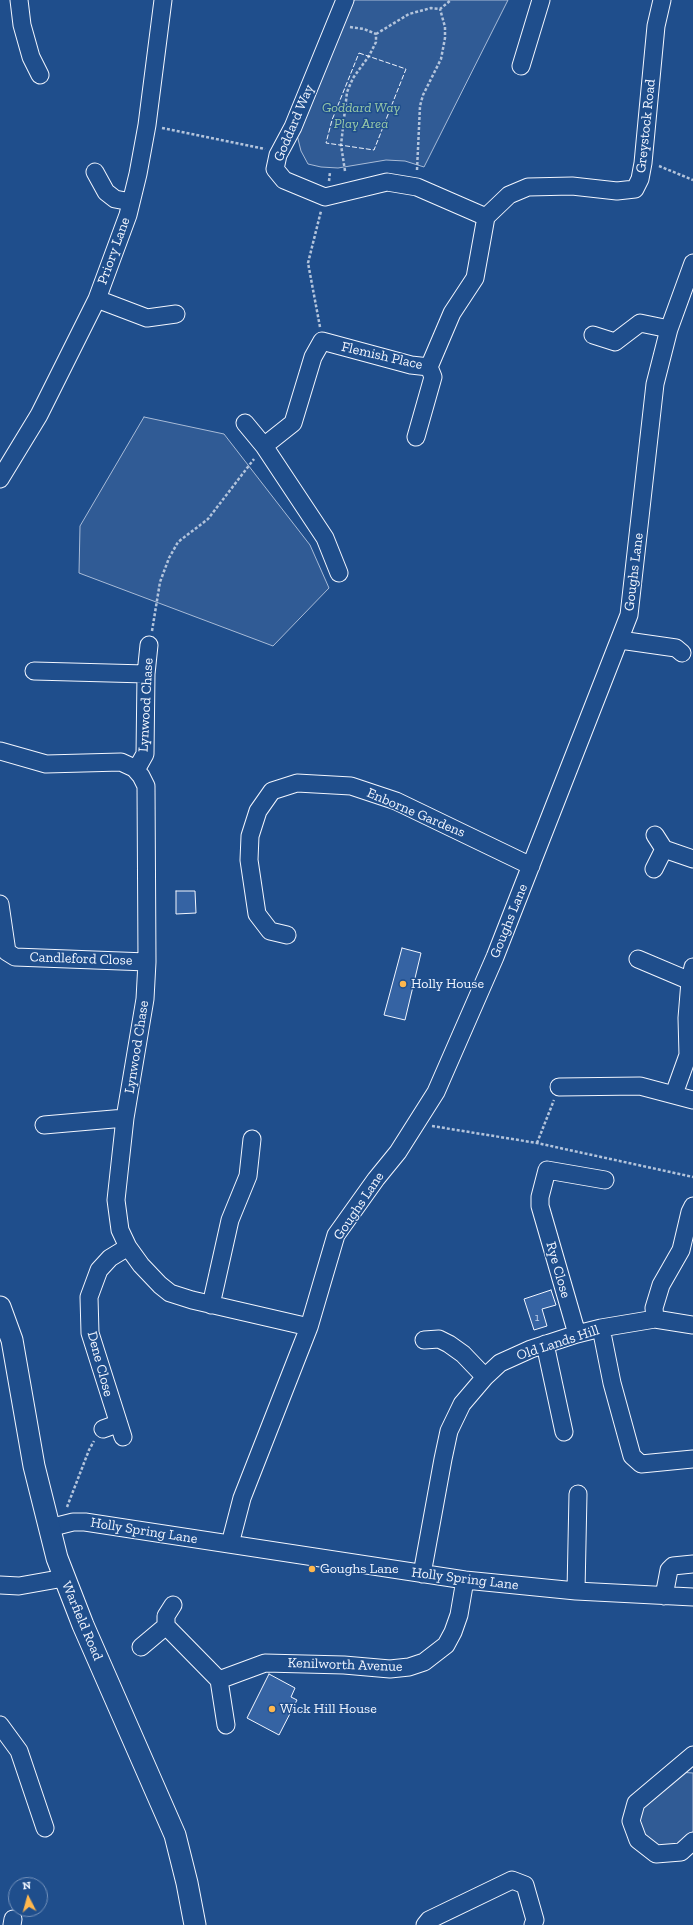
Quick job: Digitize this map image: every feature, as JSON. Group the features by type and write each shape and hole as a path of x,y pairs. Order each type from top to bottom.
{"main road":[{"name":"Warfield Road","path":"0,1307 12,1340 34,1466 48,1528 64,1578 175,1835 188,1883 195,1925"}],"street":[{"path":"19,0 22,25 31,57 40,75"},
{"name":"Priory Lane","path":"0,479 39,415 97,299 131,202 147,125 163,0"},
{"name":"Goddard Way","path":"345,0 293,127 278,155 276,168 284,180 325,196 387,182 417,187 486,217"},
{"path":"521,66 541,0"},
{"name":"Greystock Road","path":"486,217 509,195 528,187 572,186 617,191 634,189 640,179 643,163 656,26 662,0"},
{"path":"95,172 106,192 115,200 131,202"},
{"name":"Flemish Place","path":"264,446 293,423 313,357 322,341 411,365 429,367 452,313 475,278 486,217"},
{"name":"Goughs Lane","path":"230,1544 245,1491 309,1328 336,1236 418,1123 436,1092 495,957 630,615 655,384 669,329 693,263"},
{"path":"97,299 147,318 176,314"},
{"path":"593,334 615,342 640,323 669,329"},
{"path":"416,437 433,377 429,367"},
{"path":"245,423 264,446 325,538 339,573"},
{"path":"620,640 676,648 682,653"},
{"name":"Lynwood Chase","path":"149,645 146,674 145,754 136,770 146,786 147,962 145,999 125,1118 116,1200 120,1230 128,1247 146,1270 170,1293 211,1305 309,1328"},
{"path":"34,671 146,674"},
{"path":"0,751 46,764 121,762 136,770"},
{"name":"Enborne Gardens","path":"287,935 270,931 257,914 249,860 250,836 258,811 272,791 297,782 351,786 396,801 531,866"},
{"path":"654,869 659,842 693,859"},
{"name":"Candleford Close","path":"0,904 7,952 15,957 147,962"},
{"path":"638,959 691,974 687,1018 688,1055 674,1094"},
{"path":"559,1087 640,1086 693,1100"},
{"path":"44,1125 125,1118"},
{"path":"211,1305 230,1220 248,1176 252,1139"},
{"name":"Rye Close","path":"577,1334 540,1206 540,1197 547,1170 605,1180"},
{"path":"655,1319 654,1308 661,1285 681,1250 690,1212 693,1206"},
{"name":"Dene Close","path":"114,1430 90,1333 89,1297 99,1270 110,1258 128,1247"},
{"name":"Old Lands Hill","path":"422,1574 442,1459 449,1431 462,1404 485,1377 500,1363 545,1344 601,1328 655,1319 693,1325"},
{"path":"601,1328 612,1383 632,1456 641,1464 693,1459"},
{"path":"424,1340 439,1340 449,1344 463,1354 485,1377"},
{"path":"545,1344 564,1432"},
{"path":"576,1591 578,1494"},
{"name":"Holly Spring Lane","path":"48,1528 73,1522 85,1522 465,1580 576,1591 693,1597"},
{"path":"664,1596 669,1570 673,1566 693,1564"},
{"path":"0,1585 19,1586 64,1578"},
{"name":"Kenilworth Avenue","path":"219,1680 265,1663 344,1665 390,1669 409,1667 424,1662 446,1645 453,1632 459,1616 465,1580"},
{"path":"173,1604 166,1616 166,1626 219,1680 226,1724"},
{"path":"141,1647 166,1626"},
{"path":"0,1725 19,1751 45,1828"},
{"path":"693,1755 636,1803 631,1821 638,1840 656,1854 681,1852 693,1841"},
{"path":"425,1925 429,1920 512,1880 525,1885 535,1920 533,1925"}],"path":[{"path":"336,23 376,34 408,14 431,8 440,9 451,0"},
{"path":"417,170 420,106 423,95 441,59 445,38 445,27 440,9"},
{"path":"344,171 341,145 347,92 352,78 369,56 376,42 376,34"},
{"path":"147,125 269,150"},
{"path":"655,165 693,180"},
{"path":"321,210 308,263 322,341"},
{"path":"149,645 160,582 169,558 178,542 208,519 264,446"},
{"path":"537,1143 559,1087"},
{"path":"418,1123 537,1143 693,1177"},
{"path":"65,1512 89,1450 114,1430"}],"shaded area":[{"path":"354,0 508,0 424,167 405,161 386,160 338,168 321,167 308,164 301,151 297,135"},
{"path":"144,417 224,434 310,545 329,588 273,646 79,573 80,526"},
{"path":"677,1772 693,1773 693,1834 685,1844 660,1850 647,1841 637,1823 638,1809"}],"building":[{"path":"176,891 195,891 196,913 176,914"},
{"name":"Holly House","path":"402,948 421,953 405,1020 384,1015"},
{"path":"551,1290 556,1305 542,1309 547,1326 534,1330 524,1299"},
{"name":"Wick Hill House","path":"269,1674 295,1688 291,1697 297,1700 279,1735 247,1718"}],"fence":[{"path":"359,53 406,69 374,150 326,143 332,120 359,53"}],"place":[{"name":"Holly House","path":"403,984"},
{"name":"Goughs Lane","path":"312,1569"},
{"name":"Wick Hill House","path":"272,1709"}],"park label":[{"name":"Goddard Way Play Area","path":"361,116"}]}
